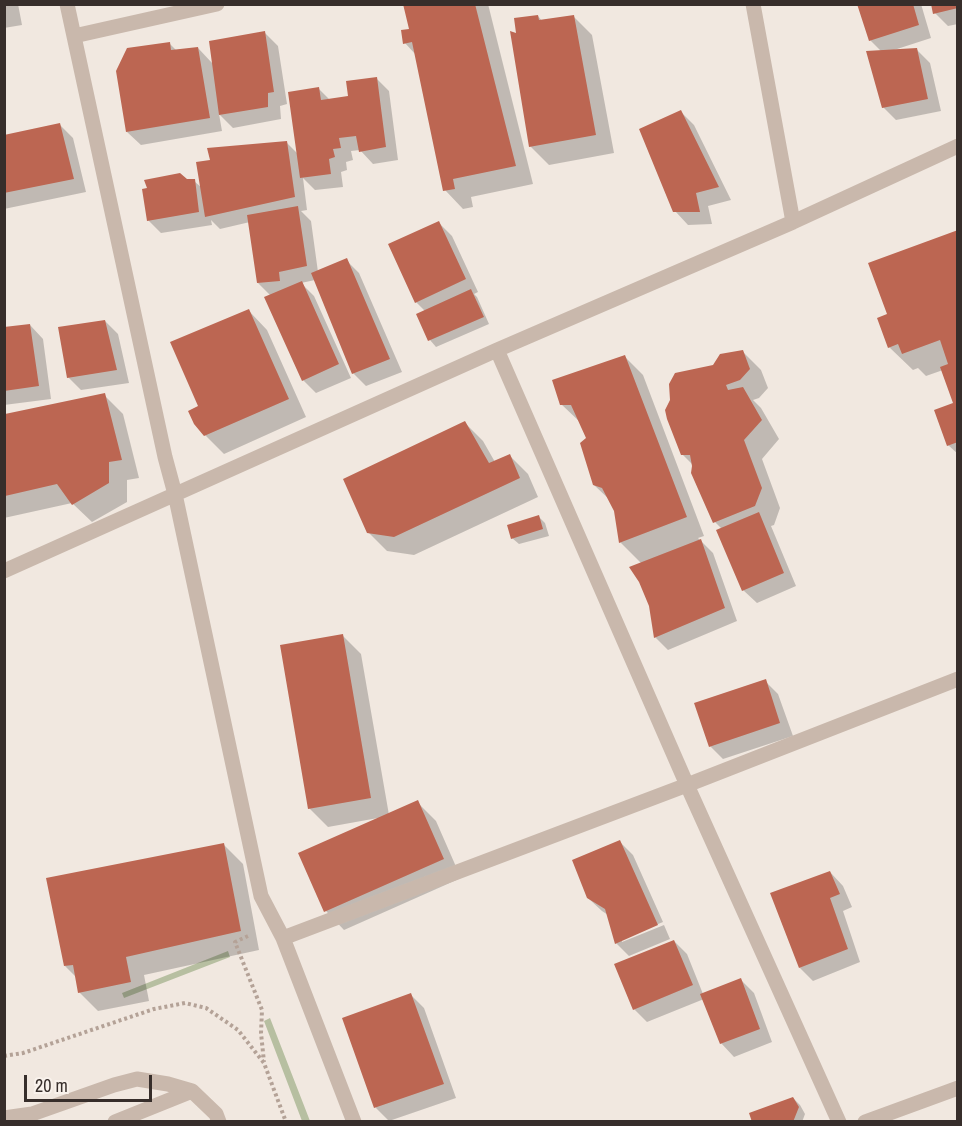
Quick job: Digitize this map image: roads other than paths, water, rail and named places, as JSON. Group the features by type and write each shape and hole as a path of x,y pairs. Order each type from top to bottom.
{"street":[{"path":"67,4 261,897 283,938 354,1122"},
{"path":"74,36 217,4"},
{"path":"753,4 793,222"},
{"path":"4,571 497,350 793,222 957,146"},
{"path":"497,350 687,785 839,1122"},
{"path":"283,938 687,785 957,679"},
{"path":"4,1118 32,1114 137,1079 192,1091 216,1114 219,1122"},
{"path":"865,1122 957,1088"},
{"path":"115,1122 192,1091"}]}
